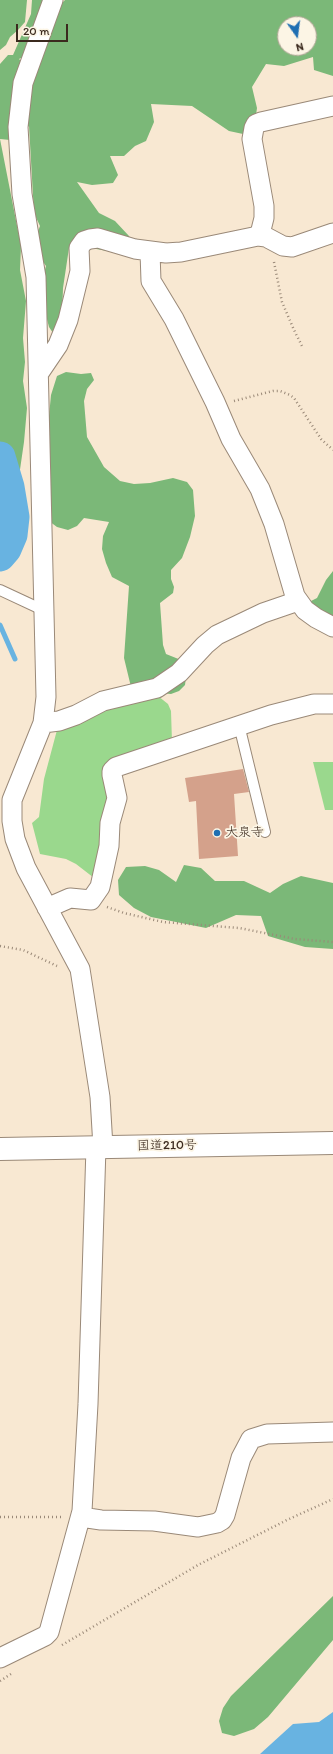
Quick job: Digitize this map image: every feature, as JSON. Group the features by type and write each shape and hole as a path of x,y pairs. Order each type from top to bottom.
{"highway":[{"name":"国道210号","path":"0,1149 333,1143"}],"street":[{"path":"0,1658 45,1636 49,1632 81,1517 84,1494 100,1147 100,1097 83,980 76,959 47,908 20,855 15,839 12,821 12,800 15,789 43,724 46,696 36,277 22,194 18,127 22,83 53,0"},
{"path":"265,238 262,227 264,212 252,138 256,124 333,106"},
{"path":"39,373 58,345 68,320 80,271 79,248 84,241 98,238 150,252 166,253 181,252 265,238 283,246 292,247 333,233"},
{"path":"150,252 151,281 174,319 217,406 231,439 252,472 267,504 295,596 301,606 311,614 333,627"},
{"path":"43,724 59,721 76,715 103,701 157,688 178,673 205,645 217,635 263,614 298,601"},
{"path":"47,908 70,898 91,900 102,882 108,855 110,823 117,798 112,780 114,768 239,725 305,706 324,703 333,704"},
{"path":"81,1517 101,1520 154,1521 198,1527 217,1523 222,1520 225,1515 241,1458 251,1439 267,1434 333,1432"}],"lane":[{"path":"0,590 44,610"},
{"path":"239,725 265,832"}],"path":[{"path":"265,238 282,302 303,348"},
{"path":"217,406 265,392 280,391 286,393 294,398 321,438 333,450"},
{"path":"91,900 124,913 163,922 239,928 295,939 333,942"},
{"path":"0,946 14,947 30,952 83,980"},
{"path":"62,1645 198,1565 274,1526 333,1499"},
{"path":"0,1517 81,1517"},
{"path":"0,1681 14,1673"}],"green space":[{"path":"0,0 27,0 25,22 0,50"},
{"path":"32,0 52,0 36,35 33,46 27,55 19,59 22,62 22,71 17,75 20,79 27,74 32,53 48,17 65,0 333,0 333,76 314,70 313,57 284,66 266,64 252,87 257,108 255,122 243,134 229,131 192,106 151,104 154,122 146,141 135,146 124,156 110,156 118,175 113,183 92,185 77,182 99,213 115,221 129,236 133,243 129,252 118,253 91,248 79,250 69,248 63,288 62,317 57,333 53,333 49,327 46,315 45,293 42,280 46,266 39,256 37,234 40,226 34,213 29,126 10,140 0,139 0,64 8,55 13,55 31,14"},
{"path":"0,139 21,246 20,270 26,301 23,338 25,362 23,381 27,408 24,442 15,504 11,510 0,548"},
{"path":"66,372 81,374 91,373 94,380 87,389 84,401 87,437 104,467 120,481 134,484 150,483 173,478 187,482 193,490 195,516 190,537 182,558 171,570 171,579 174,587 173,593 160,603 163,645 166,654 181,660 187,669 185,685 179,691 171,694 150,692 131,687 124,658 129,586 112,577 106,563 102,549 103,536 109,522 84,518 77,526 68,530 57,527 49,521 49,416 51,395 57,376"},
{"path":"333,571 333,629 305,604 317,598 326,580"},
{"path":"158,696 168,704 171,711 172,742 151,750 110,785 98,881 76,864 66,859 40,854 32,823 39,817 44,779 57,730 98,709"},
{"path":"313,762 333,762 333,810 325,810"},
{"path":"184,865 201,868 215,881 244,881 270,893 283,884 301,876 333,883 333,949 305,947 268,936 261,916 236,915 206,928 151,917 134,908 119,895 118,880 126,867 145,866 159,870 176,882"},
{"path":"333,1596 333,1640 268,1717 254,1729 234,1736 222,1733 219,1721 223,1708 231,1696"}],"water":[{"path":"333,1712 333,1754 260,1754 293,1724 319,1722"}],"building":[{"name":"大泉寺","path":"243,769 249,792 234,794 238,856 199,859 196,801 189,802 185,778"}],"waterway":[{"path":"0,457 9,487 14,517 12,535 6,549 0,556"},
{"path":"0,625 15,659"}],"place":[{"name":"大泉寺","path":"217,833"}]}
